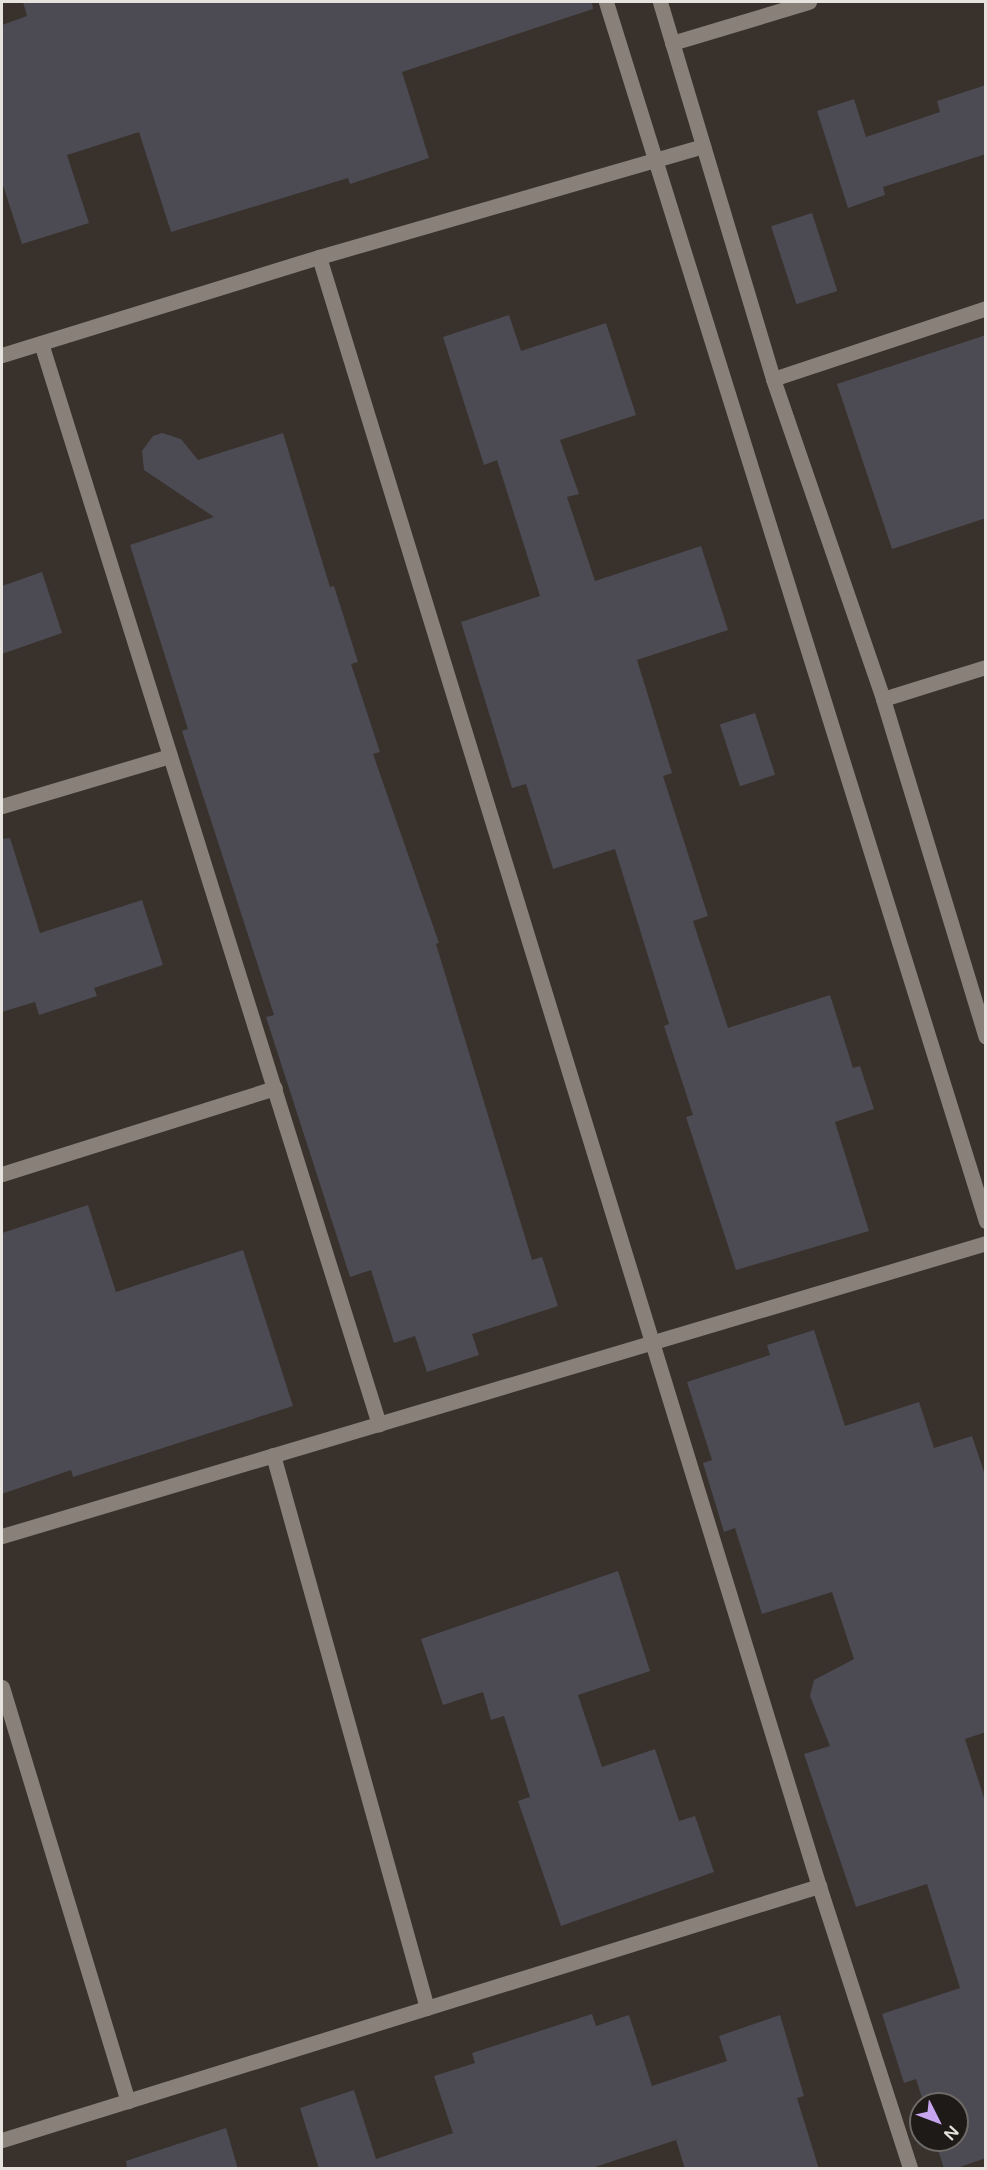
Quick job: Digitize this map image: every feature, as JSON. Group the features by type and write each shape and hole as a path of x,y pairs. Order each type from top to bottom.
{"street":[{"path":"606,2 986,1221"},
{"path":"660,2 773,379 883,699 986,1037"},
{"path":"672,43 809,2"},
{"path":"2,355 319,257 655,158 704,147"},
{"path":"319,257 819,1886 910,2169"},
{"path":"773,379 986,308"},
{"path":"41,343 380,1424"},
{"path":"883,699 986,667"},
{"path":"2,806 170,756"},
{"path":"2,1174 275,1088"},
{"path":"2,1536 986,1243"},
{"path":"273,1455 427,2008"},
{"path":"2,1687 128,2101"},
{"path":"2,2140 819,1886"}],"building":[{"path":"23,2 592,2 593,9 402,72 429,158 350,184 348,178 171,232 139,132 67,155 89,223 22,244 2,182 2,25 27,16"},
{"path":"986,85 986,154 883,187 885,195 848,208 817,111 854,99 866,137 940,112 937,101"},
{"path":"812,213 837,291 796,304 771,226"},
{"path":"509,315 521,351 606,323 636,415 560,440 579,494 567,497 595,581 701,546 728,630 637,660 672,773 663,776 708,916 693,921 728,1028 830,995 853,1068 860,1066 874,1109 835,1122 869,1231 736,1270 686,1117 693,1115 664,1026 669,1024 615,849 553,869 526,784 512,788 461,622 540,596 497,460 484,465 443,337"},
{"path":"986,335 986,518 892,549 837,384"},
{"path":"162,433 181,439 198,460 283,433 330,587 334,586 358,662 351,664 380,752 373,754 439,943 436,944 532,1260 542,1257 558,1306 472,1334 479,1355 427,1372 415,1336 394,1343 371,1270 350,1277 266,1017 274,1015 182,731 188,729 130,545 214,517 144,470 142,451 153,436"},
{"path":"42,572 62,633 2,654 2,586"},
{"path":"755,713 775,775 740,786 720,724"},
{"path":"10,838 40,933 142,900 163,965 94,988 97,996 39,1015 35,1002 2,1012 2,839"},
{"path":"88,1205 116,1292 243,1250 293,1406 73,1477 71,1470 2,1494 2,1233"},
{"path":"814,1330 845,1426 919,1402 934,1448 972,1436 986,1478 986,1732 965,1739 986,1804 986,2158 954,2169 944,2169 939,2152 969,2152 969,2092 920,2092 916,2079 904,2083 882,2014 960,1988 927,1884 856,1907 804,1754 830,1746 810,1696 814,1680 854,1659 832,1592 762,1614 735,1528 724,1532 703,1463 712,1460 687,1382 770,1355 767,1345"},
{"path":"618,1571 650,1671 578,1695 602,1767 655,1749 679,1821 695,1816 714,1872 561,1926 518,1801 530,1797 504,1716 491,1720 483,1692 443,1705 421,1639"},
{"path":"592,2014 596,2026 629,2015 652,2086 727,2061 719,2036 780,2015 804,2096 797,2098 819,2169 685,2169 676,2140 589,2169 319,2169 300,2108 354,2090 376,2159 453,2133 434,2076 475,2063 472,2053"},
{"path":"226,2128 238,2169 127,2169 126,2161"}]}
